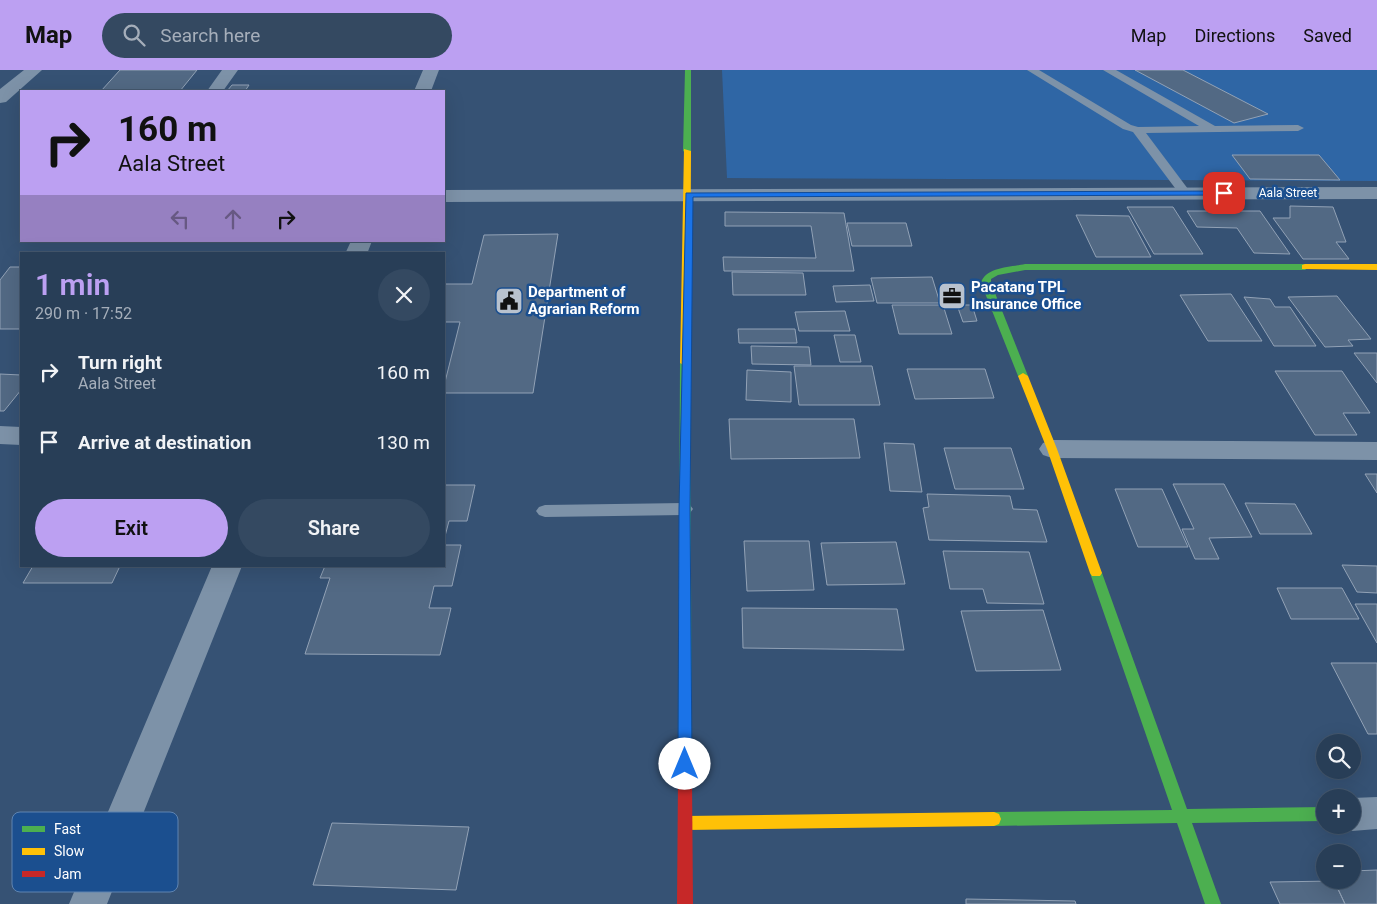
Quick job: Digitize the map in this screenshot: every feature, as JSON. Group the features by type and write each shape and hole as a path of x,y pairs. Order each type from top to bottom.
{"street":[{"path":"2,95 34,70"},
{"path":"215,90 230,70"},
{"path":"423,90 432,70"},
{"path":"685,904 684,509 688,70"},
{"name":"Aala Street","path":"445,196 1377,193"},
{"path":"1213,904 1052,449 986,283 987,278 995,273 1025,267 1377,267"},
{"path":"0,436 20,436"},
{"path":"1052,449 1377,450"},
{"path":"126,812 227,567"},
{"path":"1361,814 1377,813"},
{"path":"685,823 1180,814 1316,814"},
{"path":"88,904 93,892"}],"lane":[{"path":"1032,70 1127,127 1137,130 1298,128"},
{"path":"1108,70 1214,129"},
{"path":"1137,130 1185,193"},
{"path":"546,511 684,509"}],"shaded area":[{"path":"722,70 1377,70 1377,181 727,178"}],"building":[{"path":"120,70 197,70 181,90 102,90"},
{"path":"1135,70 1183,70 1268,114 1234,123"},
{"path":"232,85 249,85 246,90 228,90"},
{"path":"1232,155 1319,155 1340,180 1250,179"},
{"path":"1290,206 1333,207 1346,242 1336,242 1349,259 1303,259 1273,218 1290,218"},
{"path":"1127,207 1173,207 1203,254 1154,254"},
{"path":"1187,211 1260,211 1290,254 1254,253 1237,228 1197,227"},
{"path":"725,212 844,213 854,271 724,271 723,257 816,258 811,226 725,226"},
{"path":"1076,215 1129,216 1151,257 1096,257"},
{"path":"847,223 906,223 912,246 852,246"},
{"path":"558,234 533,393 445,393 445,382 460,322 445,322 445,284 472,284 484,235"},
{"path":"10,267 20,267 20,329 0,329 0,280"},
{"path":"732,272 803,273 806,295 733,295"},
{"path":"932,277 940,303 877,303 871,278"},
{"path":"870,285 874,301 836,302 833,286"},
{"path":"1231,294 1262,341 1208,341 1180,295"},
{"path":"1337,296 1371,339 1348,340 1353,346 1325,347 1288,297"},
{"path":"1244,297 1270,299 1275,307 1290,307 1316,346 1274,346"},
{"path":"892,305 943,305 952,334 899,334"},
{"path":"957,305 972,305 977,321 963,322"},
{"path":"845,311 850,331 799,331 795,312"},
{"path":"738,329 795,329 797,343 739,343"},
{"path":"834,335 855,335 861,362 840,362"},
{"path":"751,346 809,347 811,365 752,364"},
{"path":"1354,353 1377,353 1377,383"},
{"path":"794,366 872,366 880,405 799,405"},
{"path":"907,369 985,369 994,398 915,399"},
{"path":"747,370 791,372 791,402 746,400"},
{"path":"1275,371 1342,371 1370,413 1343,413 1357,435 1315,435"},
{"path":"0,374 20,375 20,391 4,411 0,411"},
{"path":"729,419 854,419 860,458 731,459"},
{"path":"884,443 914,444 922,492 890,491"},
{"path":"944,448 1011,448 1024,489 955,489"},
{"path":"1365,474 1377,474 1377,493"},
{"path":"1173,484 1224,484 1252,537 1209,538 1219,559 1195,559 1182,529 1194,529"},
{"path":"445,485 475,485 467,521 449,521 445,536"},
{"path":"1115,489 1162,489 1188,547 1138,547"},
{"path":"927,494 1010,496 1013,509 1037,510 1047,542 929,540 923,508 929,507"},
{"path":"1245,503 1295,504 1312,534 1260,534"},
{"path":"744,541 809,541 814,590 747,591"},
{"path":"896,542 905,584 827,585 821,543"},
{"path":"445,545 461,545 452,586 434,586 429,608 451,608 440,655 305,654 330,578 320,578 325,567 445,567"},
{"path":"943,551 1029,552 1044,604 987,603 983,589 950,589"},
{"path":"1342,565 1377,566 1377,593 1357,592"},
{"path":"32,567 120,567 112,583 23,583"},
{"path":"1277,588 1342,588 1359,619 1291,619"},
{"path":"1355,604 1377,604 1377,643"},
{"path":"742,608 897,609 904,650 743,648"},
{"path":"1043,610 1061,670 976,671 961,611"},
{"path":"1331,663 1377,663 1377,734 1368,734"},
{"path":"332,823 469,827 456,890 313,885"},
{"path":"1377,870 1377,904 1345,904 1338,889 1361,889 1361,871"},
{"path":"1316,881 1316,889 1338,889 1345,904 1280,904 1270,882"},
{"path":"966,899 1075,901 1076,904 966,904"}],"traffic: fast":[{"path":"687,151 688,70"},
{"path":"1023,376 986,283 987,278 995,273 1025,267 1305,267"},
{"path":"685,363 685,779"},
{"path":"1096,573 1213,904"},
{"path":"994,819 1316,814"}],"traffic: slow":[{"path":"685,363 687,151"},
{"path":"1305,267 1377,267"},
{"path":"1023,376 1052,449 1096,573"},
{"path":"685,823 994,819"}],"traffic: jam":[{"path":"685,779 685,904"}],"place":[{"name":"Pacatang TPL Insurance Office","path":"952,296"},
{"name":"Department of Agrarian Reform","path":"509,301"}],"route":[{"path":"685,764 684,509 688,195 1224,193"}]}
